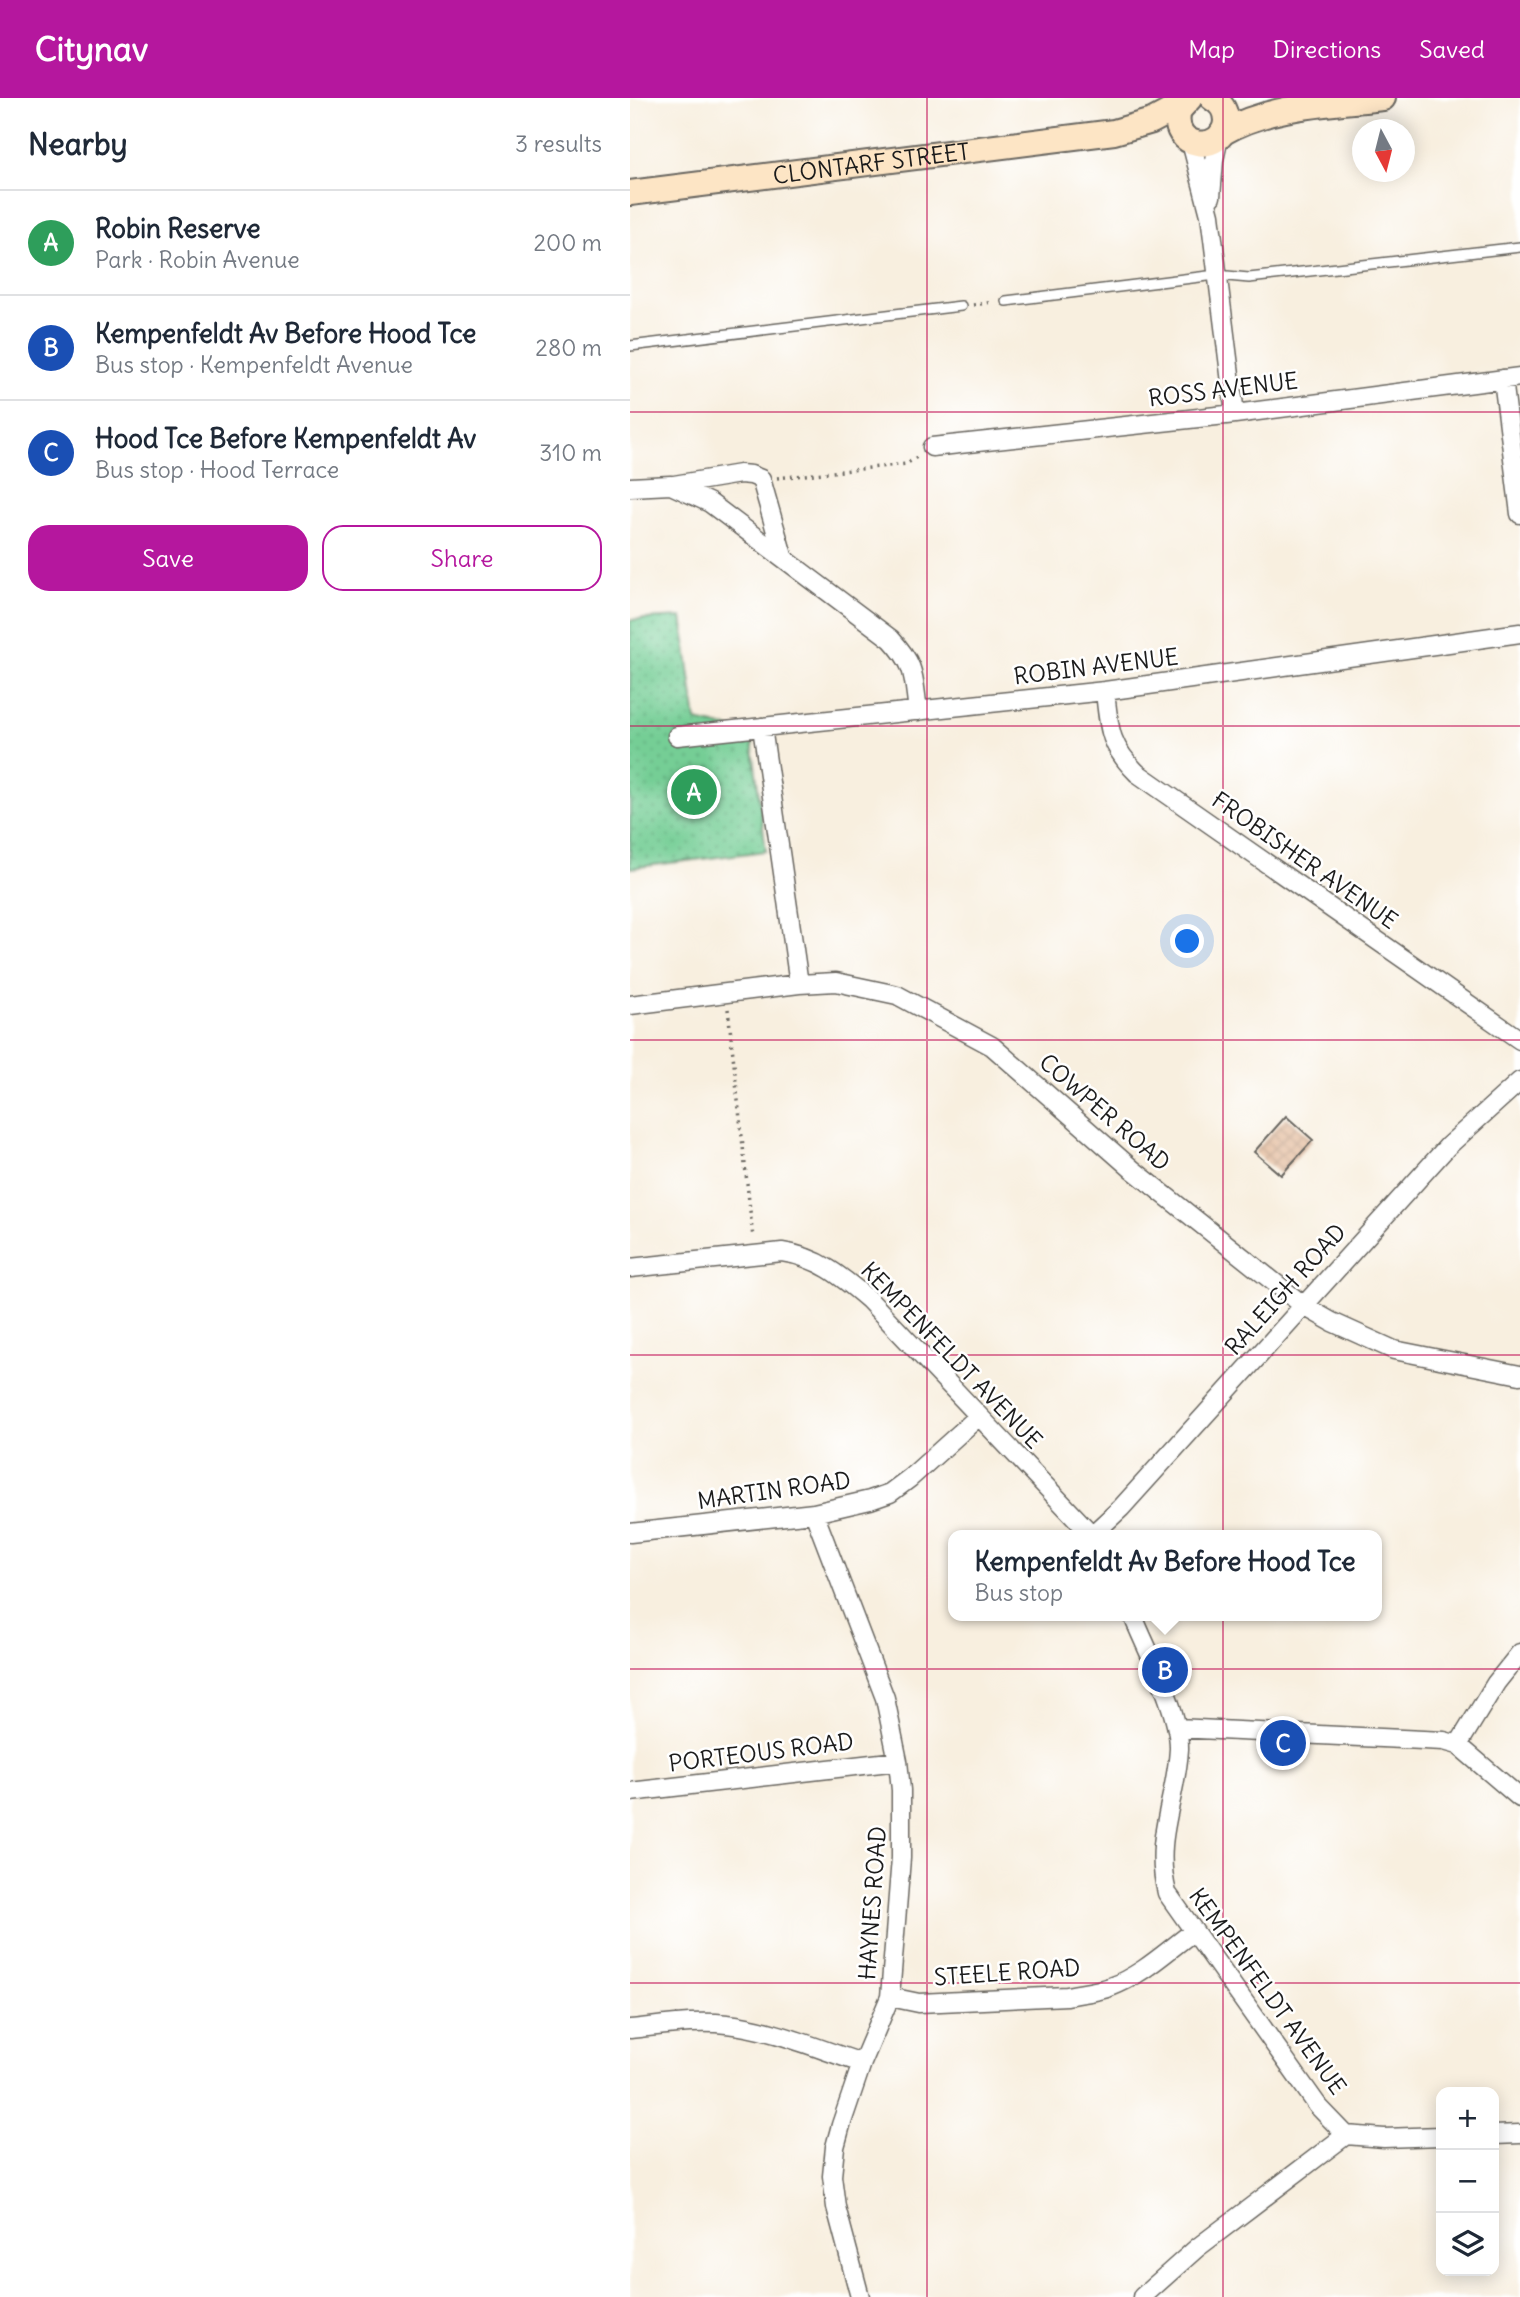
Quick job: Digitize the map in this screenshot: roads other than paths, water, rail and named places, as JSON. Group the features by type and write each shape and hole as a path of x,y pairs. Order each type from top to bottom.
{"street":[{"path":"1220,135 1252,118 1307,107 1383,98"},
{"path":"1215,99 1251,107 1307,107"},
{"path":"1215,99 1226,117 1214,160 1210,215 1235,414"},
{"path":"1186,100 1177,122 1188,140 1210,215"},
{"name":"CLONTARF STREET","path":"630,193 1114,132 1152,121 1186,100"},
{"name":"CLONTARF STREET","path":"1114,132 1164,134 1208,143 1220,135"},
{"path":"1512,378 1520,514"},
{"name":"ROSS AVENUE","path":"932,446 1235,414 1512,378"},
{"path":"630,487 671,485 740,474 761,479 783,556"},
{"path":"671,485 710,503 891,639 907,656 913,671 918,710"},
{"name":"ROBIN AVENUE","path":"677,736 1105,691 1520,633"},
{"name":"FROBISHER AVENUE","path":"1105,691 1108,724 1115,748 1137,773 1520,1040"},
{"path":"762,727 799,984"},
{"name":"COWPER ROAD","path":"630,1005 799,984 836,982 897,995 992,1046 1132,1169 1304,1306 1394,1350 1520,1375"},
{"name":"RALEIGH ROAD","path":"1097,1530 1448,1146 1520,1080"},
{"name":"KEMPENFELDT AVENUE","path":"630,1268 782,1252 799,1254 832,1269 869,1300 1087,1530"},
{"name":"MARTIN ROAD","path":"630,1533 814,1513 870,1500 890,1493 910,1478 979,1416"},
{"name":"HAYNES ROAD","path":"814,1513 885,1698 898,1761 902,1816 890,1997 862,2063 835,2147 832,2176 836,2207 860,2297"},
{"name":"KEMPENFELDT AVENUE","path":"1135,1621 1177,1728 1179,1748 1162,1838 1161,1860 1167,1894 1318,2106 1346,2135"},
{"path":"1458,1745 1496,1683 1520,1653"},
{"path":"1177,1728 1432,1740 1458,1745 1520,1798"},
{"name":"PORTEOUS ROAD","path":"630,1792 898,1761"},
{"name":"STEELE ROAD","path":"890,1997 919,2003 1067,1996 1090,1992 1112,1986 1133,1975 1194,1931"},
{"path":"630,2029 679,2024 729,2024 781,2037 862,2063"},
{"path":"1499,2134 1520,2134"},
{"path":"1142,2297 1197,2249 1346,2135 1384,2138 1436,2136"}],"lane":[{"path":"1006,301 1216,275 1249,278 1520,247"},
{"path":"630,346 961,306"}],"place":[{"name":"Robin Reserve","path":"694,792"},
{"name":"Kempenfeldt Av Before Hood Tce","path":"1165,1670"},
{"name":"Hood Tce Before Kempenfeldt Av","path":"1283,1743"}]}
